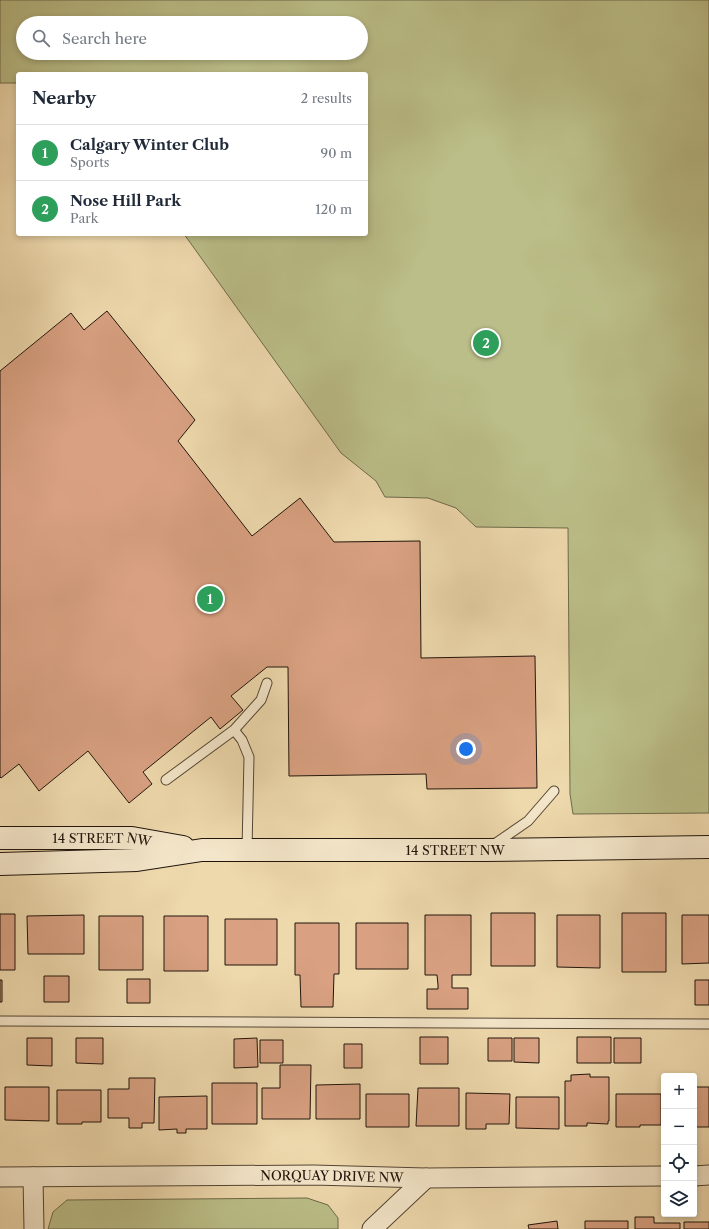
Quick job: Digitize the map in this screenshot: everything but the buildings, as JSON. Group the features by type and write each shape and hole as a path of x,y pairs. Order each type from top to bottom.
{"main road":[{"name":"14 STREET NW","path":"0,838 132,838 202,850"},
{"name":"14 STREET NW","path":"0,864 137,860 202,850 486,850 709,847"}],"street":[{"name":"NORQUAY DRIVE NW","path":"0,1177 313,1175 426,1178 661,1176"},
{"path":"697,1176 709,1175"},
{"path":"33,1177 34,1229"},
{"path":"372,1229 426,1178"}],"lane":[{"path":"166,780 234,730 261,700 267,683"},
{"path":"234,730 242,740 249,757 247,850"},
{"path":"486,850 528,821 554,790"},
{"path":"0,1021 709,1024"}],"green space":[{"path":"0,0 709,0 709,813 573,814 570,794 568,528 476,527 456,508 428,498 385,497 376,481 341,453 185,236 368,236 368,72 16,72 16,83 0,83"},
{"path":"307,1198 328,1205 338,1218 338,1229 48,1229 53,1212 67,1200"}],"place":[{"name":"Nose Hill Park","path":"486,343"},
{"name":"Calgary Winter Club","path":"210,599"}]}
